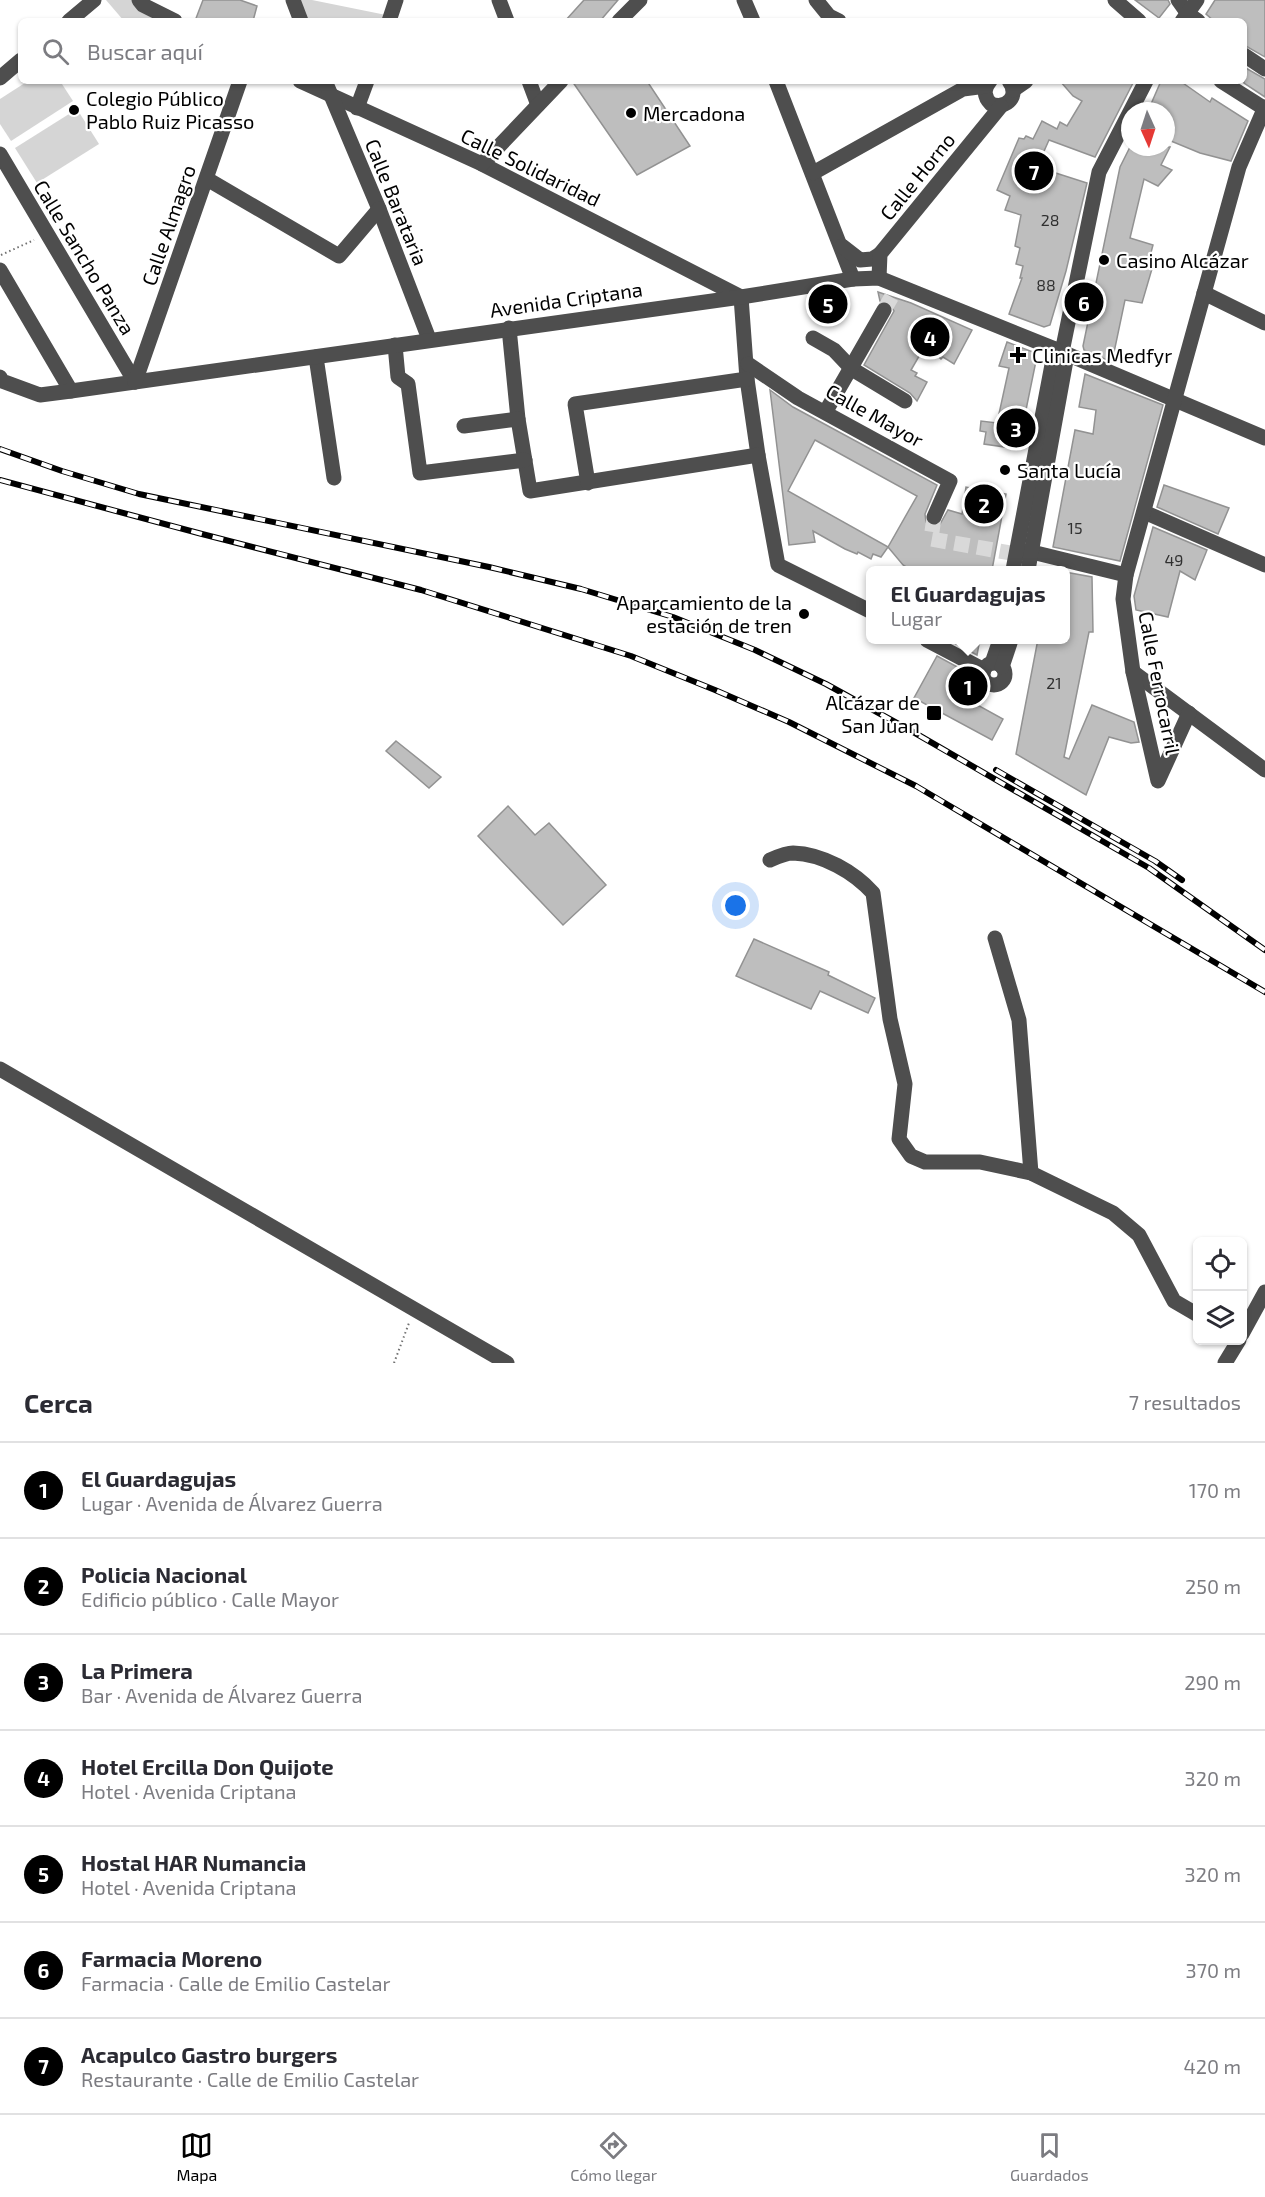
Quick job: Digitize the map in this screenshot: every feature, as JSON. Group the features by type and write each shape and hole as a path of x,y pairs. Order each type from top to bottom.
{"street":[{"path":"73,18 94,0"},
{"path":"138,0 143,5 169,18"},
{"path":"293,0 300,18"},
{"path":"390,18 396,0"},
{"path":"499,0 506,18"},
{"path":"622,18 640,0"},
{"path":"744,0 752,18"},
{"path":"816,0 833,18"},
{"path":"1115,0 1133,18"},
{"path":"1178,0 1188,18"},
{"path":"1189,18 1197,0"},
{"path":"1247,57 1265,69"},
{"path":"0,78 18,63"},
{"name":"Calle Almagro","path":"135,382 239,84"},
{"name":"Calle Solidaridad","path":"306,84 482,164 741,297"},
{"name":"Calle Barataria","path":"326,84 379,209 429,339"},
{"path":"357,108 366,84"},
{"path":"530,84 538,105"},
{"path":"482,164 558,84"},
{"path":"777,84 853,279"},
{"path":"813,173 956,85 988,84 985,91 988,100 1001,106"},
{"name":"Calle Horno","path":"880,254 1001,106 1009,102 1016,84"},
{"path":"1014,566 1099,172 1144,84"},
{"path":"1226,84 1265,108"},
{"name":"Calle Ferrocarril","path":"1189,713 1158,781 1133,672 1123,598 1126,574 1239,167 1265,108"},
{"name":"Calle Sancho Panza","path":"0,154 135,382"},
{"path":"207,179 339,256 379,209"},
{"path":"840,244 860,260 872,259 880,254"},
{"path":"879,278 880,254"},
{"path":"0,270 71,391"},
{"name":"Avenida Criptana","path":"0,377 2,381 40,394 71,391 741,297 853,279 879,278 895,291 1061,352 1265,438"},
{"path":"1204,293 1265,323"},
{"path":"741,297 747,372 758,455 778,565 866,609"},
{"path":"826,411 884,310"},
{"path":"509,328 518,419 530,491 758,455"},
{"path":"813,338 834,350 852,369 905,401"},
{"path":"395,345 398,377 408,384 420,473 525,460"},
{"path":"1029,566 1061,352"},
{"path":"316,357 334,478"},
{"path":"588,483 575,404 747,372"},
{"name":"Calle Mayor","path":"747,372 826,411 950,481 934,517"},
{"path":"464,426 518,419"},
{"path":"1144,512 1265,565"},
{"path":"1016,554 1032,552 1126,574"},
{"path":"939,644 993,667"},
{"path":"993,667 999,644"},
{"path":"993,667 1008,644"},
{"path":"1133,672 1265,770"},
{"path":"770,860 791,853 810,855 842,868 859,878 873,893 890,1018 905,1084 898,1139 911,1156 925,1162 980,1162 1031,1173 1113,1213 1139,1235 1174,1301 1193,1313"},
{"path":"995,938 1019,1020 1031,1173"},
{"path":"0,1069 507,1363"},
{"path":"1247,1325 1265,1292"},
{"path":"1225,1363 1236,1345"}],"path":[{"path":"0,256 47,234"},
{"path":"394,1363 414,1310"}],"shaded area":[{"path":"106,0 139,0 157,13 153,18 121,18"},
{"path":"293,0 312,0 391,16 390,18 300,18"},
{"path":"23,84 62,84 73,101 11,141 0,124 0,99"},
{"path":"77,109 99,144 37,183 15,148"}],"building":[{"path":"203,0 240,0 257,6 254,18 196,18"},
{"path":"584,0 618,0 603,18 568,18"},
{"path":"1135,0 1168,0 1170,4 1159,18"},
{"path":"1215,0 1265,0 1265,57 1247,47 1247,18 1211,18 1206,14"},
{"path":"1247,69 1265,79 1265,97 1246,84"},
{"name":"Mercadona","path":"574,84 649,84 690,146 637,175"},
{"path":"1063,84 1132,84 1123,102 1121,102 1121,106 1095,157 1049,140 1037,167 1087,183 1066,271 1050,325 1044,327 1009,314 1022,278 1020,278 1023,266 1016,264 1020,248 1015,246 1021,215 1005,210 1010,196 997,190 1019,138 1024,139 1026,136 1033,139 1042,121 1057,129 1060,122 1067,126 1082,101 1073,96"},
{"path":"1160,84 1184,84 1210,102 1212,98 1248,121 1231,161 1200,153 1175,143 1175,102 1152,102"},
{"path":"1126,156 1166,156 1161,165 1172,170 1158,186 1144,179 1130,238 1153,245 1149,260 1154,262 1142,303 1125,300 1112,362 1084,350 1083,346 1120,167"},
{"path":"878,292 911,303 972,330 954,364 943,357 941,359 934,353 932,356 922,351 911,370 917,373 915,376 927,382 917,401 910,393 864,365 894,311 889,302 880,301"},
{"path":"840,294 842,309 817,314 815,298"},
{"path":"1007,342 1033,352 1036,361 1018,449 984,444 986,432 980,431 981,421 997,423 1009,368 999,366"},
{"path":"1085,374 1163,405 1120,561 1053,547 1075,430 1093,434 1096,410 1079,407"},
{"path":"770,390 793,407 937,485 925,514 926,522 931,526 940,524 948,510 962,514 966,487 1006,494 993,566 905,566 888,547 881,557 873,554 871,559 858,552 857,554 845,549 813,531 815,542 789,545","holes":["815,440 917,496 888,547 788,491"]},
{"path":"1164,485 1229,508 1218,534 1157,507"},
{"path":"1153,527 1207,550 1195,580 1180,571 1168,617 1136,610 1134,596"},
{"path":"1070,573 1092,577 1093,632 1089,632 1064,757 1069,759 1092,705 1134,722 1139,742 1131,743 1109,737 1086,795 1016,754 1037,644 1070,644"},
{"path":"956,644 979,644 977,655"},
{"name":"Alcázar de San Juan","path":"937,656 963,670 952,691 1003,719 992,740 914,698"},
{"path":"396,741 441,777 429,788 386,751"},
{"path":"508,806 535,835 549,823 606,885 563,925 478,836"},
{"path":"754,939 829,972 828,975 875,998 868,1013 820,991 811,1009 736,976"}],"tunnel":[{"path":"884,310 892,296"},
{"path":"934,517 931,539 1016,554"}],"railway":[{"path":"0,449 62,471 139,494 489,567 581,589 673,617 755,650 826,684 915,733 1149,868 1265,950"},
{"path":"0,480 421,590 631,656 789,722 916,786 1265,992"},
{"path":"996,770 1155,861 1182,880"}],"place":[{"name":"Colegio Público Pablo Ruiz Picasso","path":"74,110"},
{"name":"Mercadona","path":"631,113"},
{"name":"Acapulco Gastro burgers","path":"1034,171"},
{"name":"Casino Alcázar","path":"1104,260"},
{"name":"Farmacia Moreno","path":"1084,302"},
{"name":"Hostal HAR Numancia","path":"828,304"},
{"name":"Hotel Ercilla Don Quijote","path":"930,337"},
{"name":"Clinicas Medfyr","path":"1018,355"},
{"name":"La Primera","path":"1016,428"},
{"name":"Santa Lucía","path":"1005,470"},
{"name":"Policia Nacional","path":"984,504"},
{"name":"Aparcamiento de la estación de tren","path":"804,614"},
{"name":"El Guardagujas","path":"968,686"},
{"name":"Alcázar de San Juan","path":"934,713"}]}
